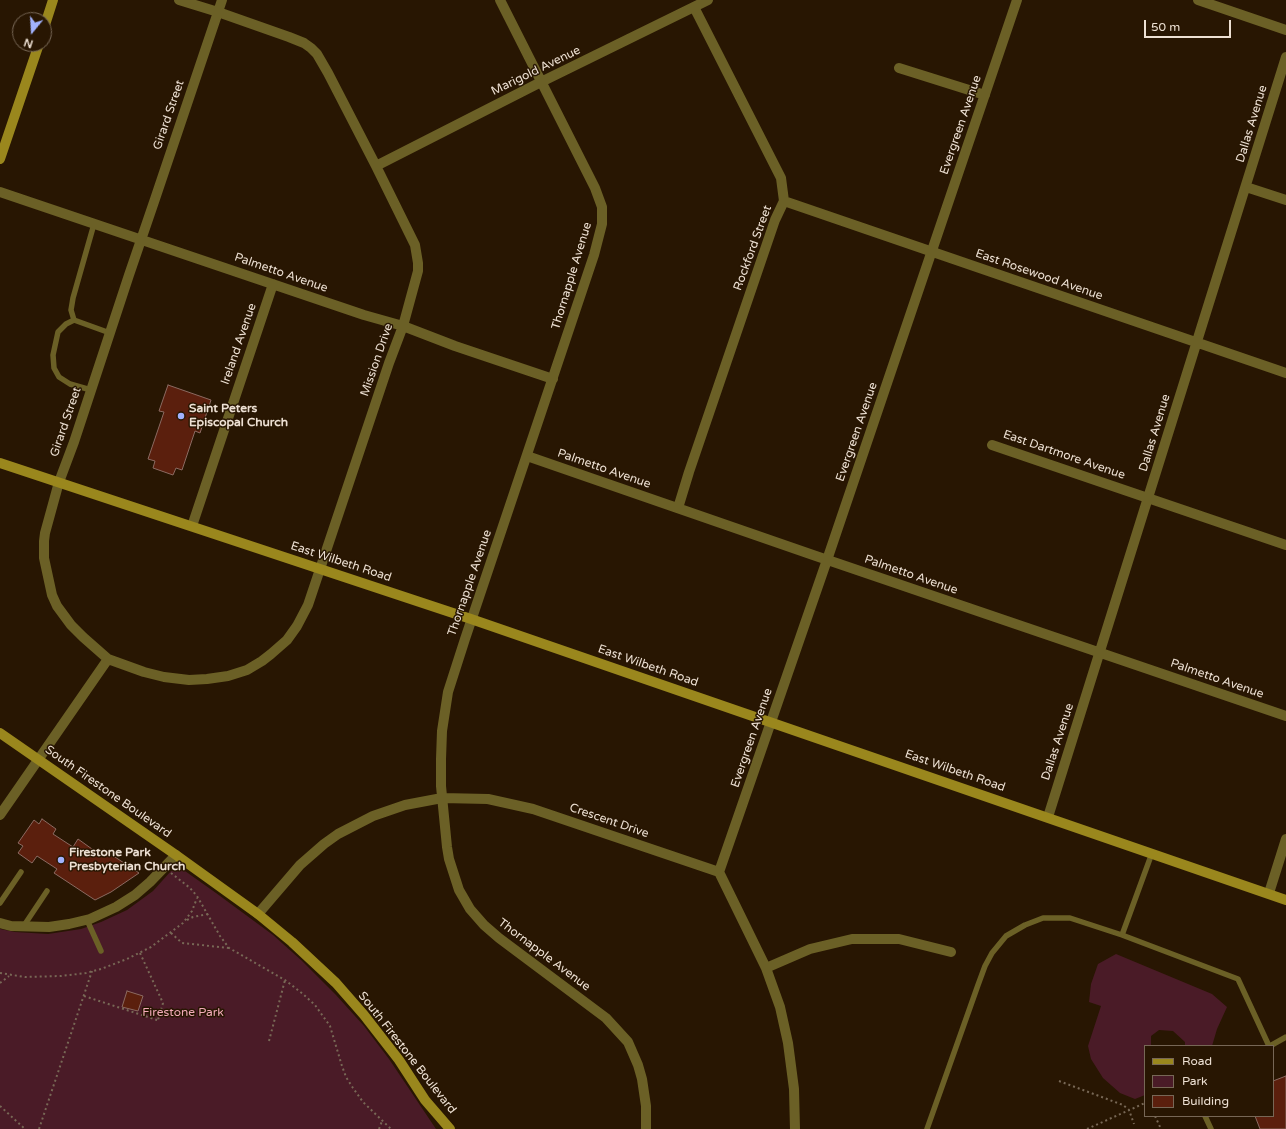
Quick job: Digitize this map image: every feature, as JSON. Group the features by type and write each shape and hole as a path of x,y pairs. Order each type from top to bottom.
{"main road":[{"path":"50,12 54,0"},
{"path":"0,159 36,52"},
{"name":"East Wilbeth Road","path":"0,463 471,619 1286,900"},
{"name":"South Firestone Boulevard","path":"0,733 176,855 258,914 307,955 336,983 364,1015 399,1060 425,1100 450,1129"}],"street":[{"name":"Mission Drive","path":"108,658 144,672 164,677 189,680 207,680 228,676 247,670 262,661 287,640 297,626 308,605 389,362 403,326 418,272 417,254 414,245 376,166 317,54 311,48 289,37 179,0"},
{"name":"Girard Street","path":"108,658 71,625 57,606 49,584 44,558 45,533 59,482 222,0"},
{"name":"Thornapple Avenue","path":"500,0 595,188 602,207 603,216 596,247 553,379 471,619 448,692 442,731 441,766 442,798 449,859 459,890 470,909 484,925 499,938 606,1018 628,1042 642,1078 646,1106 646,1129"},
{"name":"Marigold Avenue","path":"376,166 541,82 708,0"},
{"name":"Evergreen Avenue","path":"719,872 827,560 1017,0"},
{"path":"1198,0 1286,30"},
{"name":"Rockford Street","path":"678,508 775,220 784,201 781,178 694,7"},
{"name":"Dallas Avenue","path":"1048,817 1286,57"},
{"path":"899,68 985,95"},
{"path":"1246,186 1286,200"},
{"name":"Palmetto Avenue","path":"0,192 364,315 403,326 455,346 553,379"},
{"name":"East Rosewood Avenue","path":"784,201 1286,373"},
{"name":"Ireland Avenue","path":"192,526 273,284"},
{"name":"East Dartmore Avenue","path":"992,444 1286,545"},
{"name":"Palmetto Avenue","path":"527,456 1286,716"},
{"path":"0,815 108,658"},
{"name":"Crescent Drive","path":"258,914 300,864 338,834 373,816 406,805 442,798 506,802 533,809 719,872"},
{"path":"1269,893 1286,839"},
{"path":"0,923 49,927 87,920 116,907 135,895 176,855"},
{"path":"719,872 766,968 780,1007 788,1043 794,1088 795,1129"},
{"path":"766,968 810,949 852,939 899,939 951,952"}],"lane":[{"path":"74,320 71,310 73,298 94,224"},
{"path":"91,390 70,384 59,377 54,368 53,355 58,332 66,324 74,320 110,333"},
{"path":"1122,935 1152,853"},
{"path":"0,903 21,872"},
{"path":"23,926 47,891"},
{"path":"927,1129 985,966 992,953 1006,936 1025,925 1043,918 1070,918 1122,935 1238,978 1270,1045"},
{"path":"87,920 101,951"},
{"path":"1272,1045 1286,1037"},
{"path":"1205,1117 1211,1129"}],"path":[{"path":"164,868 190,888 197,896 229,948"},
{"path":"183,923 192,917 208,914"},
{"path":"171,933 182,943 229,948 285,980 304,994 315,1005 330,1026 346,1077 363,1102 391,1129"},
{"path":"84,996 159,1020 163,1003 140,953"},
{"path":"39,1129 92,971"},
{"path":"0,983 10,975"},
{"path":"269,1041 285,980"},
{"path":"1059,1081 1122,1105 1129,1110 1134,1124"},
{"path":"1088,1129 1144,1103"},
{"path":"0,1106 25,1129"},
{"path":"1155,1117 1161,1129"},
{"path":"380,1129 382,1120"}],"green space":[{"name":"Firestone Park","path":"179,869 185,871 273,935 301,960 336,995 364,1026 389,1059 436,1129 0,1129 0,929 15,932 48,934 81,929 127,910 153,891 171,871"},
{"path":"1116,954 1212,994 1227,1007 1217,1029 1212,1045 1185,1045 1185,1042 1173,1031 1159,1030 1151,1036 1151,1045 1144,1045 1144,1095 1135,1099 1120,1093 1103,1078 1091,1059 1088,1046 1101,1006 1089,1002 1091,984 1098,964"}],"building":[{"path":"168,385 211,400 200,433 195,431 182,470 176,468 173,475 153,468 155,461 148,459 164,412 159,411"},
{"path":"42,819 56,829 53,834 73,847 78,839 99,854 103,849 139,873 111,892 95,900 54,873 57,869 37,856 32,863 18,853 23,846 18,843 34,820 39,824"},
{"path":"127,991 143,996 138,1011 122,1007"},
{"path":"1286,1076 1286,1129 1260,1129 1255,1117 1274,1117 1274,1081"}],"place":[{"name":"Saint Peters Episcopal Church","path":"181,416"},
{"name":"Firestone Park Presbyterian Church","path":"61,860"}]}
